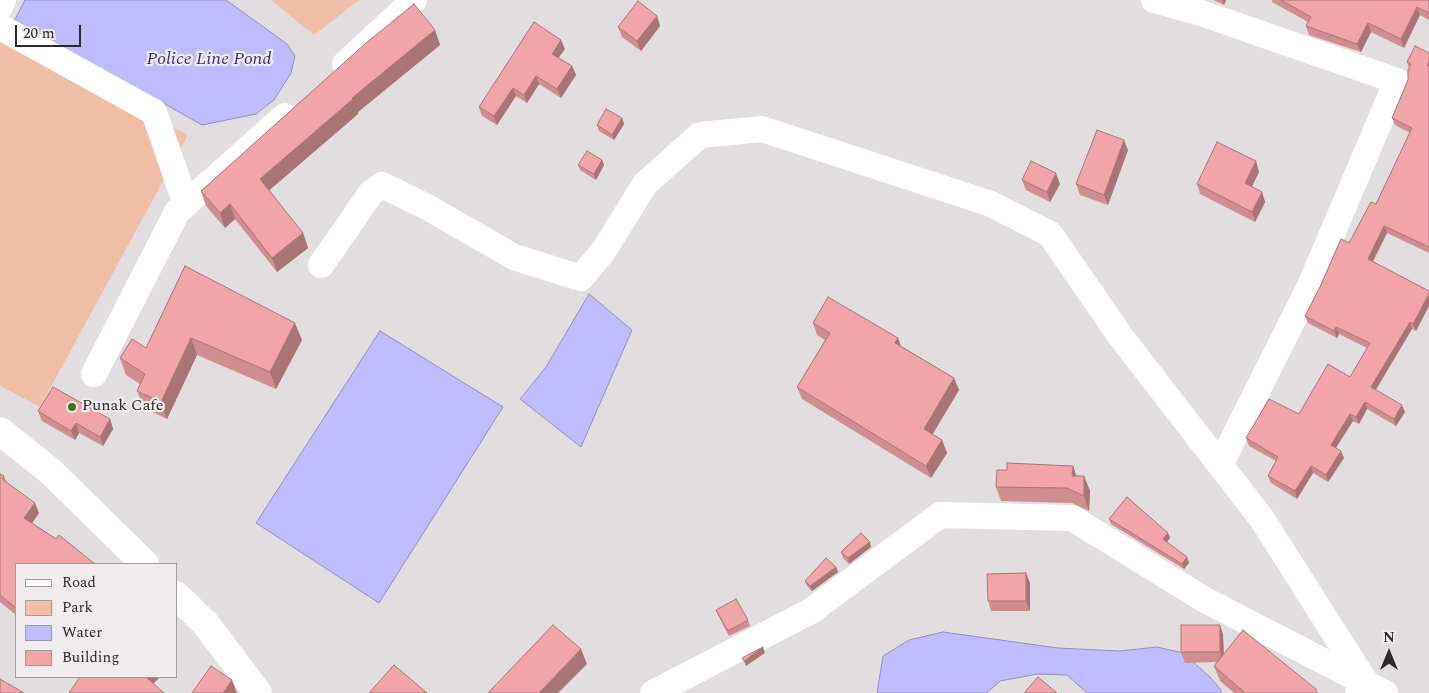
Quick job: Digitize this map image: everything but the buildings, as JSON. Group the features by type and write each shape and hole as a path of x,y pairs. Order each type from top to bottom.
{"highway":[{"path":"0,431 50,471 144,563"},
{"path":"178,597 204,623 258,693"}],"street":[{"path":"0,7 3,0"},
{"path":"325,81 414,0"},
{"path":"1154,0 1201,13 1397,81 1310,288 1220,465"},
{"path":"0,27 154,112 186,204"},
{"path":"94,374 177,212 303,100"},
{"path":"321,266 371,194 382,185 427,207 514,257 581,278 604,250 645,184 700,135 762,129 991,204 1050,234 1121,337 1262,519 1370,690"},
{"path":"653,693 811,611 940,515 1072,518 1205,600 1370,690"}],"green space":[{"path":"271,0 359,0 314,35"},
{"path":"0,35 188,135 40,407 0,386"}],"water":[{"name":"Police Line Pond","path":"25,0 226,0 287,44 295,56 291,73 274,100 256,114 202,125 119,78 13,23"},
{"path":"589,294 632,330 581,447 520,399 546,367"},
{"path":"380,331 503,407 379,603 256,523"},
{"path":"943,632 1058,648 1120,651 1157,647 1183,653 1210,677 1221,690 1221,693 1087,693 1067,675 1038,674 1000,681 987,693 877,693 883,656 909,640"}],"place":[{"name":"Punak Cafe","path":"72,407"}]}
